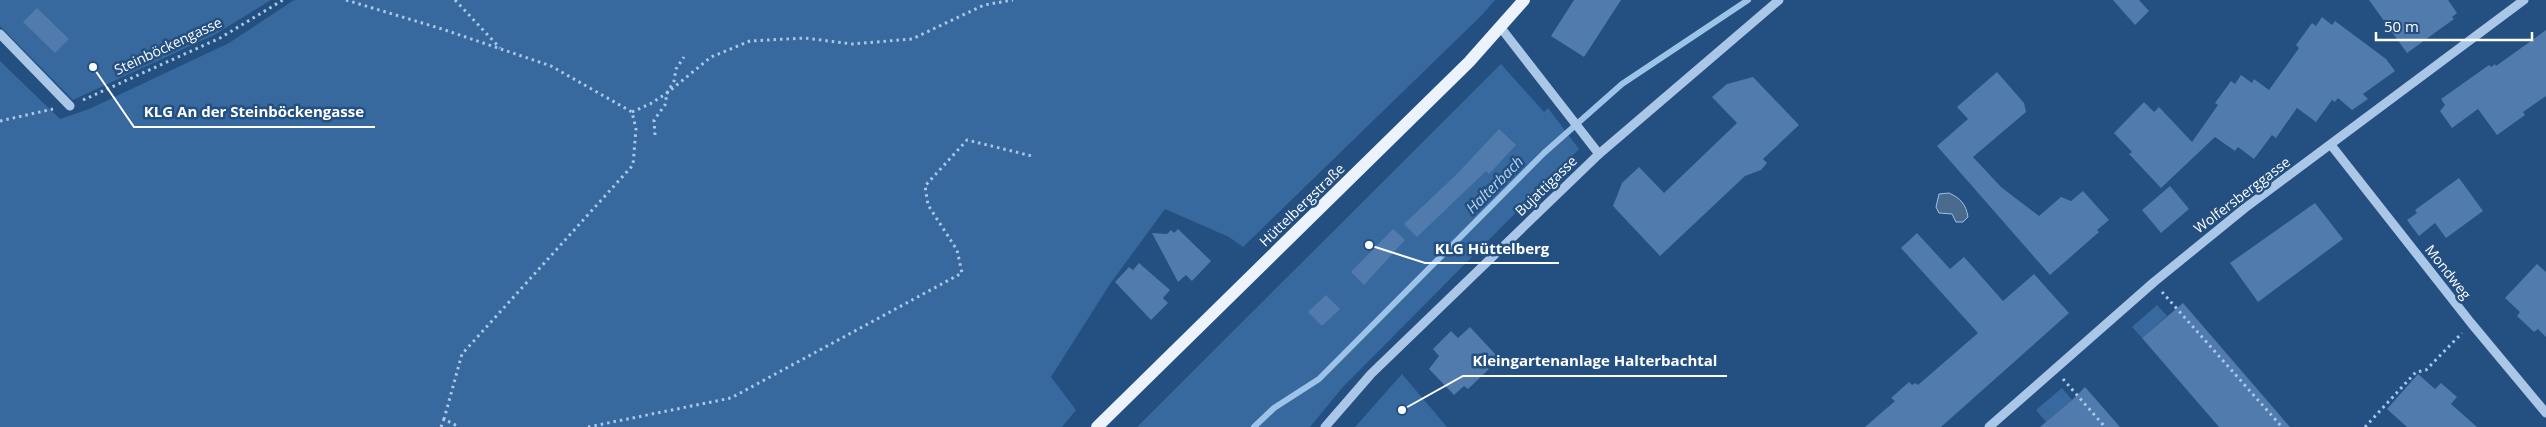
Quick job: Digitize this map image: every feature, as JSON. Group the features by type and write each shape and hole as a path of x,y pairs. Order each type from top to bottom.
{"main road":[{"name":"Hüttelbergstraße","path":"1097,427 1502,28 1524,0"}],"street":[{"name":"Bujattigasse","path":"1325,427 1371,374 1599,154 1779,0"},
{"name":"Wolfersberggasse","path":"1989,427 2154,282 2245,208 2524,0"},
{"path":"1502,28 1599,154"},
{"path":"0,34 70,106"},
{"name":"Mondweg","path":"2331,145 2471,324 2546,413"}],"path":[{"name":"Steinböckengasse","path":"0,121 70,106 220,38 284,0"},
{"path":"346,0 551,66 632,112 636,129 634,165 462,354 441,427"},
{"path":"455,0 501,49"},
{"path":"632,112 650,104 667,93 711,57 750,41 805,38 852,44 912,39 984,5 1014,0"},
{"path":"655,135 654,120 665,104 667,93 674,81 676,69 684,57"},
{"path":"588,427 731,398 962,273 957,250 928,205 925,186 967,140 1032,156"},
{"path":"2154,282 2282,427"},
{"path":"2365,427 2416,372 2426,370 2471,324"},
{"path":"2054,369 2105,427"},
{"path":"444,419 459,427"}],"shaded area":[{"path":"0,0 271,0 216,34 73,100 0,26"},
{"path":"294,0 1495,0 1482,15 1243,247 1229,237 1165,209 1110,284 1051,377 1076,410 1062,427 0,427 0,61 60,119 89,109 229,43"},
{"path":"1501,64 1544,112 1548,108 1579,149 1342,388 1310,427 1137,427"},
{"path":"1949,193 1959,199 1966,208 1968,217 1963,222 1956,222 1952,214 1939,213 1936,207 1939,194"},
{"path":"2157,305 2167,316 2142,338 2132,327"},
{"path":"1402,374 1447,427 1355,427"},
{"path":"2062,388 2072,400 2046,422 2036,410"}],"building":[{"path":"1574,0 1621,0 1584,57 1551,36"},
{"path":"2113,0 2139,0 2149,11 2135,25"},
{"path":"2369,0 2448,0 2457,13 2452,17 2454,19 2407,53"},
{"path":"37,8 69,39 55,53 23,22"},
{"path":"2322,17 2332,25 2335,21 2386,59 2395,71 2363,94 2368,99 2352,110 2338,98 2335,102 2332,100 2316,122 2297,108 2276,138 2272,135 2254,159 2238,147 2235,151 2215,137 2161,188 2129,154 2132,152 2114,133 2144,102 2154,112 2159,107 2192,142 2218,105 2215,103 2231,81 2235,84 2241,75 2252,83 2254,79 2269,90 2299,48 2296,45 2312,23 2316,26"},
{"path":"2546,30 2546,96 2523,112 2525,115 2497,135 2478,109 2452,128 2440,111 2445,105 2441,99 2489,65 2491,67 2495,64 2496,66"},
{"path":"1997,72 2024,103 2026,112 1973,157 2001,187 2039,216 2061,197 2071,201 2083,191 2109,220 2097,230 2099,232 2050,275 1937,146 1968,119 1957,107"},
{"path":"1753,77 1799,125 1763,159 1767,163 1761,170 1745,176 1660,256 1613,206 1622,183 1639,167 1664,193 1737,123 1712,97 1727,84"},
{"path":"1499,129 1516,145 1489,174 1486,171 1417,237 1404,224 1458,173"},
{"path":"2459,178 2483,211 2446,238 2435,223 2419,236 2407,220 2417,213 2415,210"},
{"path":"2170,186 2189,209 2161,233 2142,210"},
{"path":"2315,203 2343,239 2258,302 2230,263"},
{"path":"1178,229 1211,261 1192,281 1186,275 1178,282 1152,233 1167,234 1171,230 1174,233"},
{"path":"1393,229 1405,240 1364,285 1351,272"},
{"path":"1917,233 1950,269 1964,257 2003,301 2034,274 2069,313 1941,427 1865,427 1895,401 1891,398 1909,382 1912,385 1915,383 1918,385 1978,333 1901,248"},
{"path":"1139,263 1170,290 1163,298 1168,303 1151,320 1115,282 1129,267 1133,270"},
{"path":"2537,264 2546,272 2546,337 2538,329 2534,332 2517,316 2520,312 2505,298"},
{"path":"1326,295 1340,309 1322,326 1308,312"},
{"path":"2183,303 2290,427 2219,427 2142,338"},
{"path":"1470,327 1497,356 1486,366 1489,369 1468,389 1464,386 1454,395 1429,369 1439,356 1433,349 1451,331 1458,338"},
{"path":"2418,374 2435,389 2441,383 2457,397 2451,404 2477,427 2407,427 2387,409"},
{"path":"2085,387 2120,427 2040,427 2072,400"}],"waterway":[{"name":"Halterbach","path":"1254,427 1274,408 1319,379 1544,153 1622,84 1748,0"}],"place":[{"name":"KLG An der Steinböckengasse","path":"93,67"},
{"name":"KLG Hüttelberg","path":"1369,245"},
{"name":"Kleingartenanlage Halterbachtal","path":"1402,410"}]}
